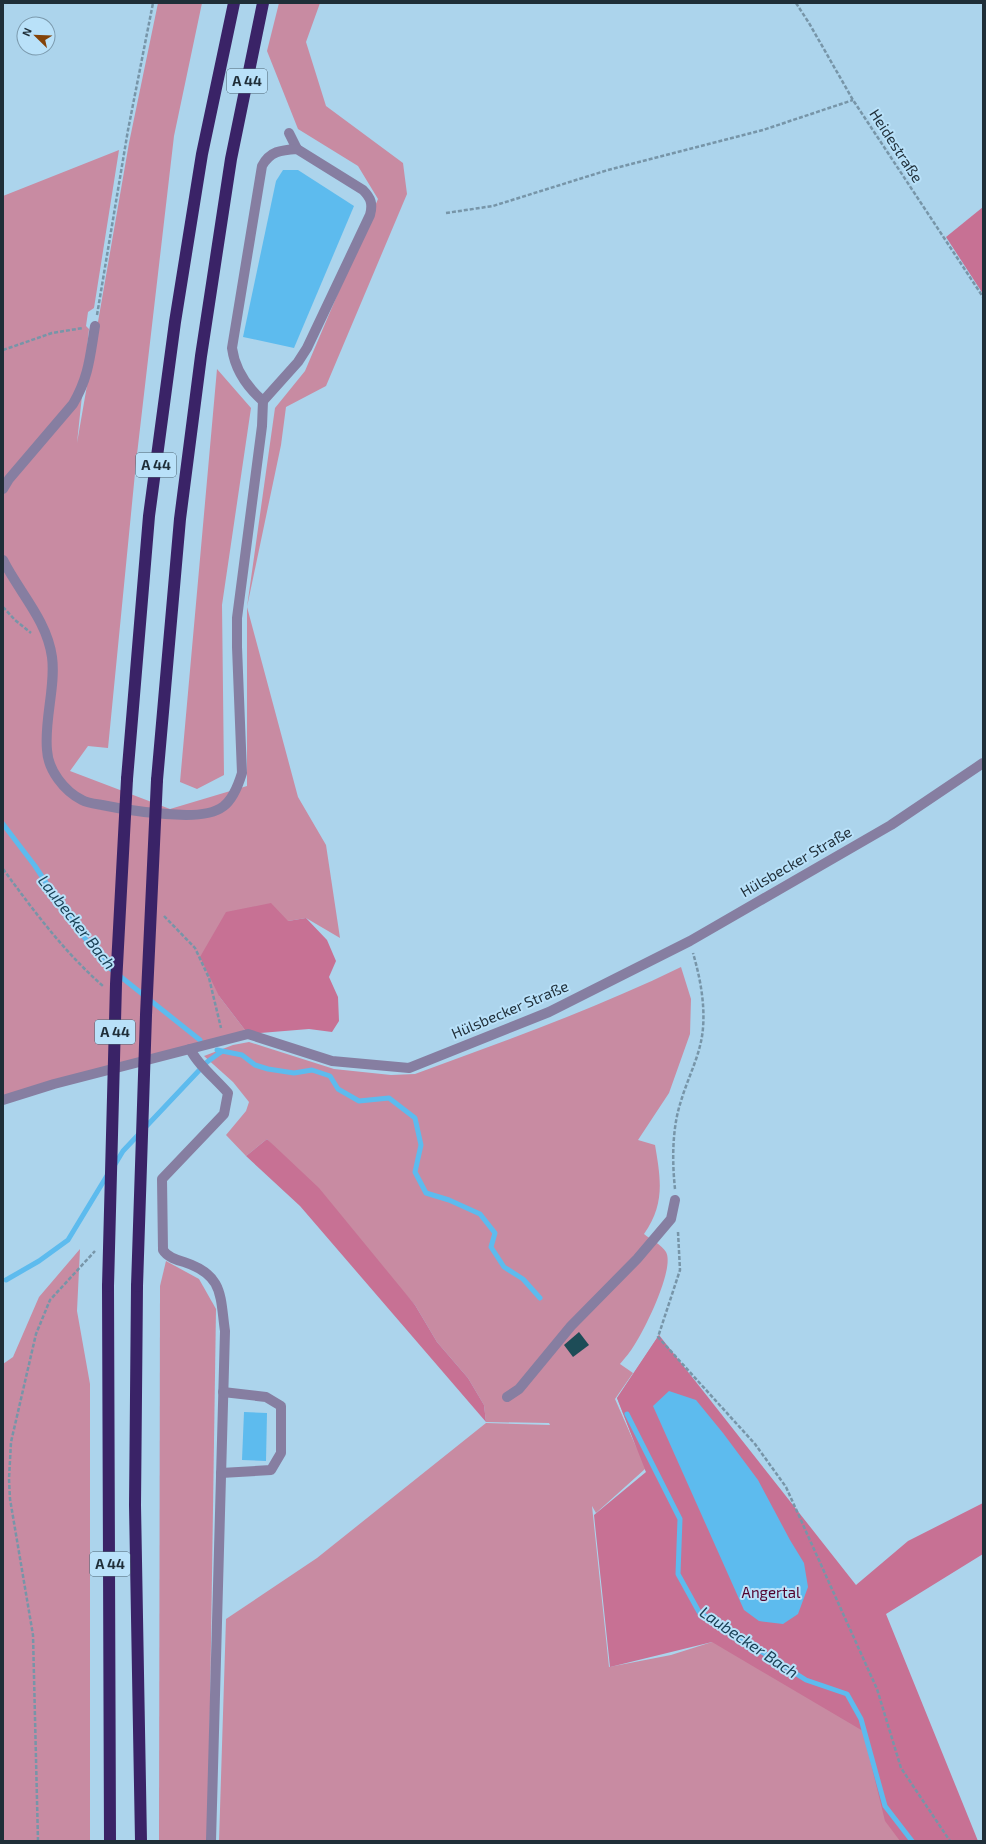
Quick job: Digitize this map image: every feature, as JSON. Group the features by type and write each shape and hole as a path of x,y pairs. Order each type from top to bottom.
{"highway":[{"name":"A 44","path":"110,1841 108,1286 116,984 127,779 149,516 174,330 202,154 234,3"},
{"name":"A 44","path":"141,1841 136,1504 137,1286 146,1015 157,780 180,519 201,356 231,159 263,3"}],"street":[{"path":"3,560 39,620 49,642 53,669 47,751 51,768 64,786 82,801 133,812 204,815 226,806 236,791 242,773 237,647 238,618 264,401 298,362 307,348 370,215 372,206 370,196 363,190 297,149 289,133"},
{"path":"264,401 247,384 240,373 233,358 232,348 262,166 266,158 273,153 282,150 297,149"},
{"path":"3,489 9,479 73,404 81,390 87,376 95,326"},
{"name":"Hülsbecker Straße","path":"3,1100 54,1084 248,1034 332,1061 409,1068 549,1012 690,941 891,825 983,763"},
{"path":"190,1049 196,1060 211,1073 228,1093 224,1114 162,1179 163,1250 170,1256 197,1266 216,1282 219,1290 225,1331 211,1841"},
{"path":"507,1397 519,1389 571,1326 637,1259 670,1219 676,1200"},
{"path":"221,1473 271,1470 281,1453 281,1406 266,1397 223,1392"}],"path":[{"path":"3,350 52,333 95,326 128,130 153,3"},
{"name":"Heidestraße","path":"796,3 809,23 852,100 983,297"},
{"path":"446,213 493,206 608,170 763,130 852,100"},
{"path":"3,607 15,620 38,638 49,642"},
{"path":"3,869 70,955 107,990"},
{"path":"159,911 195,948 209,978 224,1040"},
{"path":"676,1200 674,1175 675,1124 680,1102 695,1062 703,1029 703,1003 698,971 690,941"},
{"path":"678,1230 680,1270 658,1337 755,1444 786,1487 877,1689 901,1768 950,1841"},
{"path":"38,1841 33,1635 10,1498 9,1479 11,1442 36,1334 50,1300 98,1248"}],"green space":[{"path":"158,3 202,3 174,136 136,463 108,748 88,746 70,771 170,809 247,786 247,607 298,797 326,845 340,938 306,918 288,921 219,996 248,1034 3,1096 3,196 119,150 94,308 88,312 86,326 89,329 77,443 129,143"},
{"path":"279,3 320,3 306,42 326,106 403,163 407,194 326,386 286,407 281,445 247,607 275,408 305,371 378,199 358,166 298,129 267,51"},
{"path":"983,207 983,294 946,237"},
{"path":"217,369 251,408 222,605 224,775 197,789 180,782"},
{"path":"271,903 288,921 306,918 327,940 336,961 329,977 338,997 339,1021 332,1032 309,1029 248,1034 219,996 200,957 226,912"},
{"path":"681,967 691,999 690,1034 669,1093 638,1140 655,1145 660,1181 660,1191 655,1212 651,1223 644,1234 664,1249 668,1260 663,1284 652,1313 640,1336 620,1364 633,1373 615,1399 637,1449 617,1398 659,1335 948,1841 219,1841 226,1619 317,1558 486,1423 550,1425 549,1423 486,1422 484,1405 468,1378 437,1342 415,1305 267,1139 246,1156 226,1135 246,1111 249,1102 233,1082 204,1056 233,1045 249,1042 334,1069 391,1075 415,1074 550,1024","holes":["645,1469 712,1642 671,1655 609,1667 592,1506 596,1513"]},
{"path":"267,1139 319,1188 415,1305 437,1342 468,1378 484,1405 486,1422 300,1206 246,1156"},
{"path":"80,1249 77,1311 90,1384 90,1841 3,1841 3,1364 13,1357 39,1297"},
{"path":"166,1261 199,1279 216,1309 208,1841 159,1841 160,1286"},
{"name":"Angertal","path":"659,1335 856,1585 908,1541 983,1503 983,1554 886,1614 978,1841 900,1841 885,1821 863,1731 712,1642 610,1667 594,1515 646,1472 617,1398"}],"water":[{"path":"283,170 298,170 354,206 294,348 243,337 276,181"},
{"path":"669,1391 696,1400 723,1433 758,1480 804,1563 808,1587 798,1614 783,1624 759,1621 744,1610 653,1406"},
{"path":"244,1412 267,1413 266,1461 242,1460"}],"building":[{"path":"579,1332 589,1345 573,1357 564,1345"}],"waterway":[{"name":"Laubecker Bach","path":"3,824 35,866 70,919 106,965 200,1040"},
{"name":"Laubecker Bach","path":"217,1050 242,1055 255,1065 268,1069 294,1073 312,1070 330,1076 338,1089 359,1101 389,1098 415,1118 421,1145 415,1172 426,1193 449,1200 480,1214 495,1233 491,1247 504,1267 523,1279 540,1298"},
{"path":"114,1166 123,1151 207,1062 221,1052"},
{"path":"6,1280 39,1261 68,1240 108,1174"},
{"name":"Laubecker Bach","path":"627,1414 680,1519 678,1574 699,1612 806,1680 847,1694 861,1719 885,1806 912,1841"}]}
